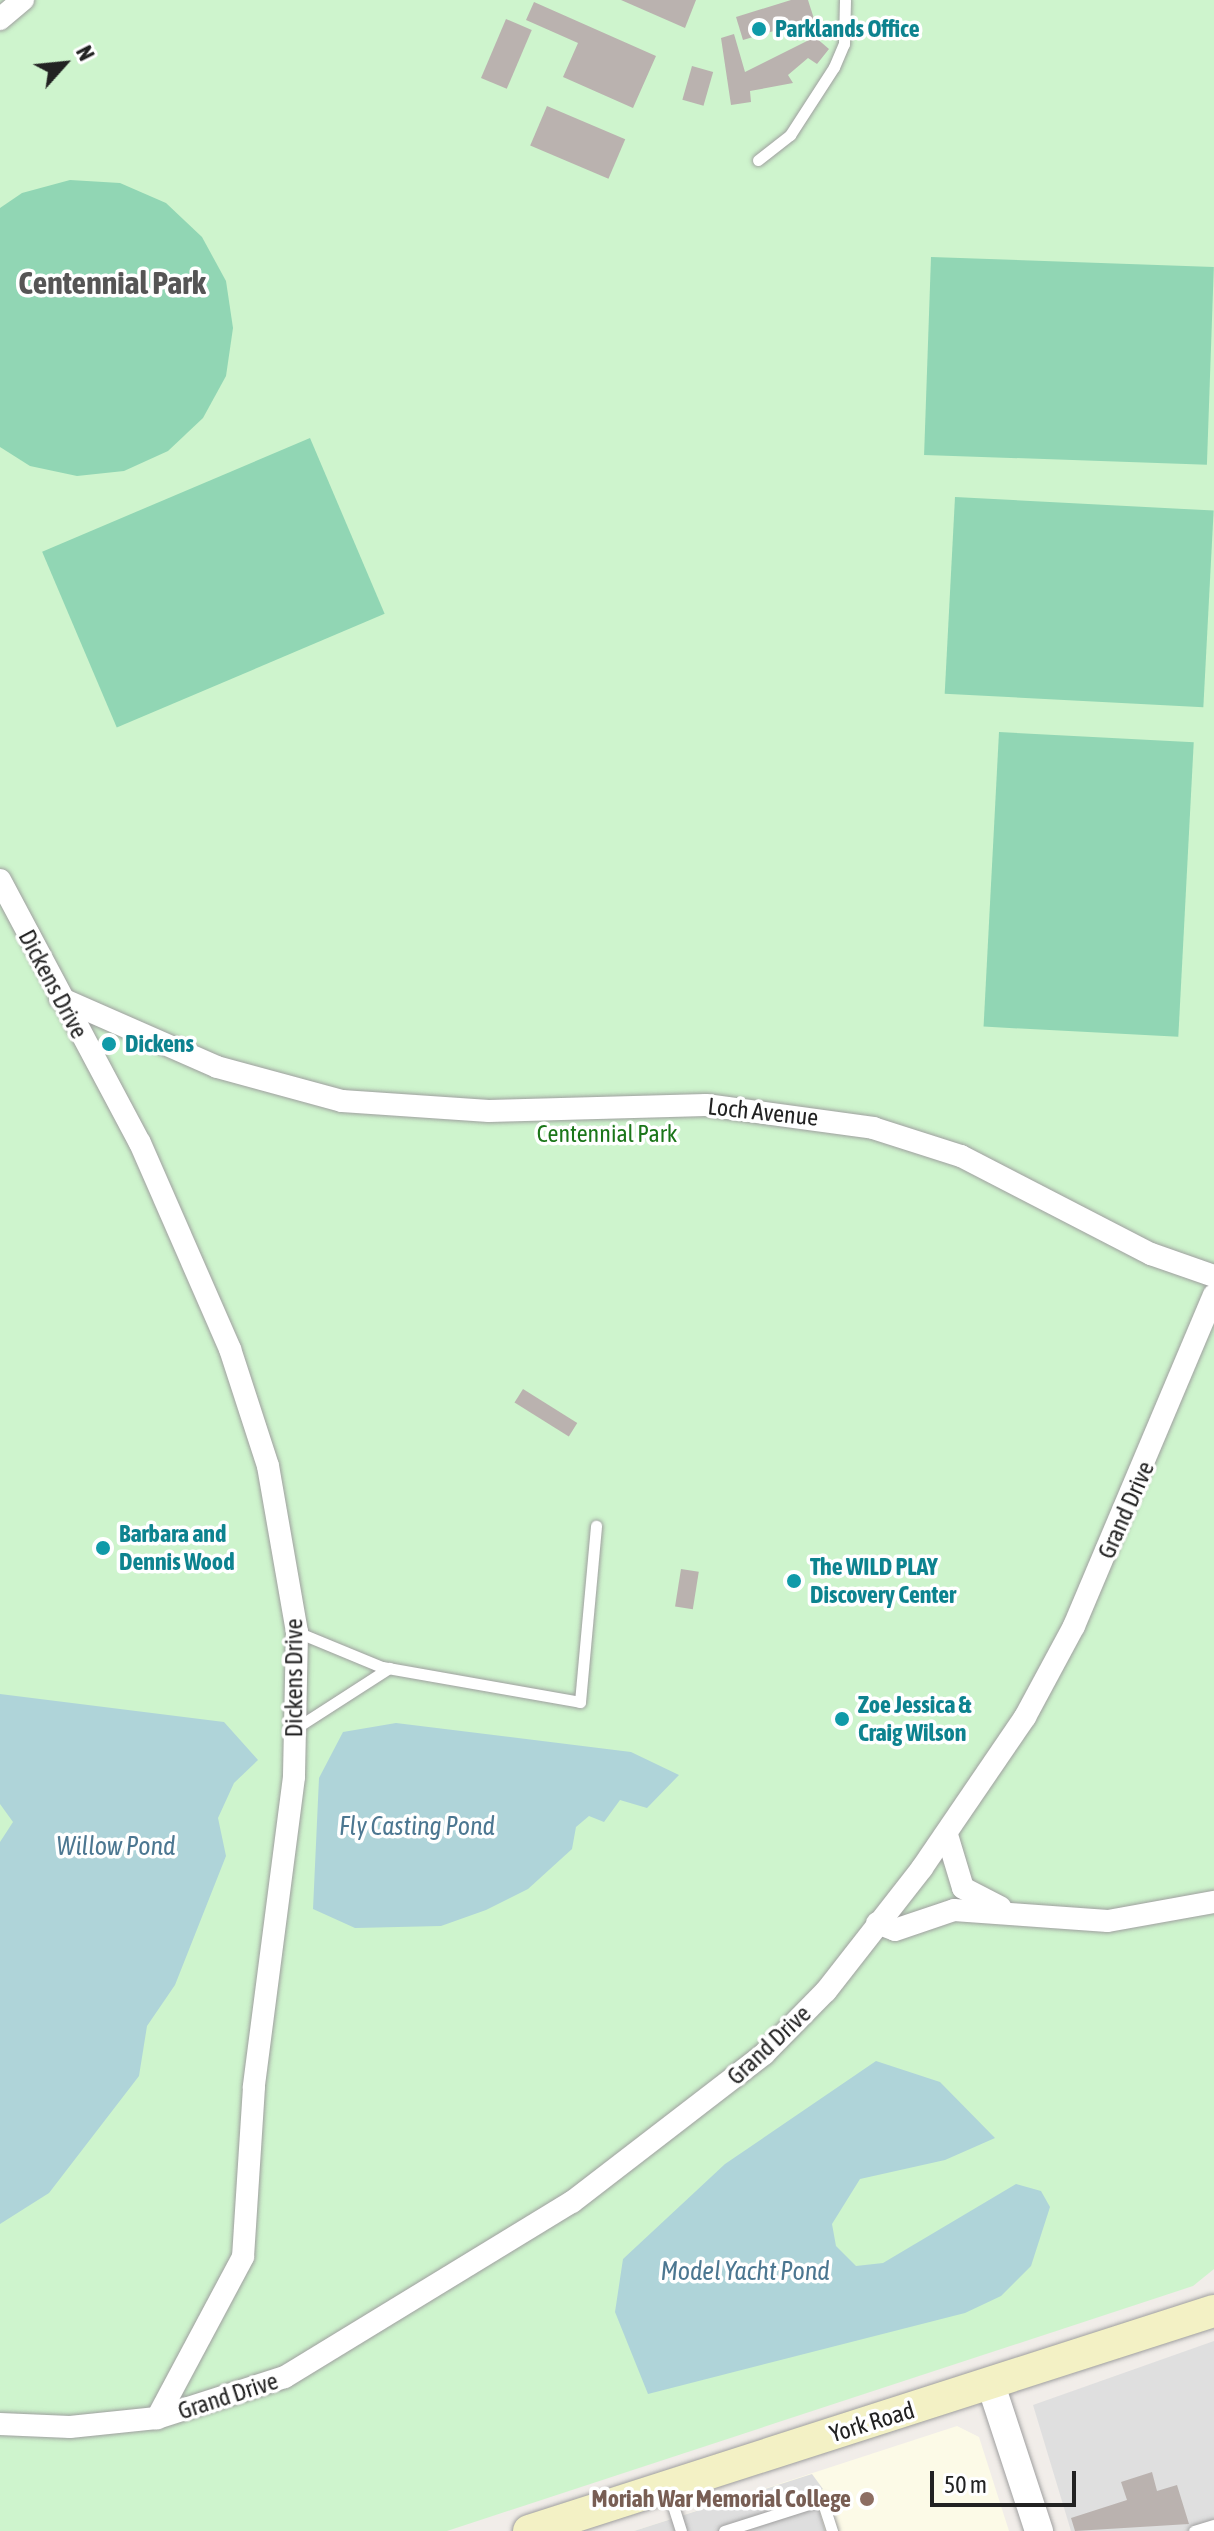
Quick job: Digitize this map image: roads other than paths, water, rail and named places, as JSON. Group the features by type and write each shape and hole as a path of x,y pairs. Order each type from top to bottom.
{"main road":[{"name":"York Road","path":"529,2531 1214,2311"}],"street":[{"path":"0,19 23,0"},
{"name":"Dickens Drive","path":"0,880 146,1156 230,1349 268,1466 297,1632 295,1729 243,2257 157,2418"},
{"name":"Loch Avenue","path":"60,998 217,1067 342,1101 489,1111 706,1105 873,1128 961,1156 1151,1254 1214,1276"},
{"name":"Grand Drive","path":"0,2424 70,2427 157,2418 285,2377 572,2202 764,2054 826,1991 947,1835 1074,1626 1214,1295"},
{"path":"947,1835 963,1888 1032,1917"},
{"path":"877,1923 895,1930 954,1910 1032,1917 1146,1918 1214,1902"},
{"path":"991,2385 1039,2531"}],"lane":[{"path":"758,160 790,135 834,67 844,44 845,0"},
{"path":"297,1632 389,1668 580,1702 596,1526"},
{"path":"295,1729 389,1668"},
{"path":"667,2487 681,2531"},
{"path":"724,2531 822,2500 831,2528 843,2531"},
{"path":"1194,2531 1214,2525"}],"water":[{"name":"Willow Pond","path":"0,1694 224,1722 258,1760 234,1783 218,1818 226,1856 175,1985 147,2026 139,2076 49,2193 0,2224 0,1842 13,1822 0,1804"},
{"name":"Fly Casting Pond","path":"396,1723 631,1752 679,1775 647,1808 620,1800 604,1822 589,1816 576,1827 572,1849 528,1889 486,1910 441,1926 355,1928 313,1909 319,1778 343,1732"},
{"name":"Model Yacht Pond","path":"876,2061 940,2082 995,2138 945,2160 860,2179 832,2224 836,2246 856,2266 883,2263 1016,2184 1041,2191 1050,2207 1031,2266 1001,2296 965,2313 648,2394 615,2312 623,2259 725,2164"}],"place":[{"name":"Parklands Office","path":"759,29"},
{"name":"Dickens","path":"109,1044"},
{"name":"Barbara and Dennis Wood","path":"103,1548"},
{"name":"The WILD PLAY Discovery Center","path":"794,1581"},
{"name":"Zoe Jessica & Craig Wilson","path":"842,1719"},
{"name":"Moriah War Memorial College","path":"867,2499"}],"district":[{"name":"Centennial Park","path":"112,283"}]}
